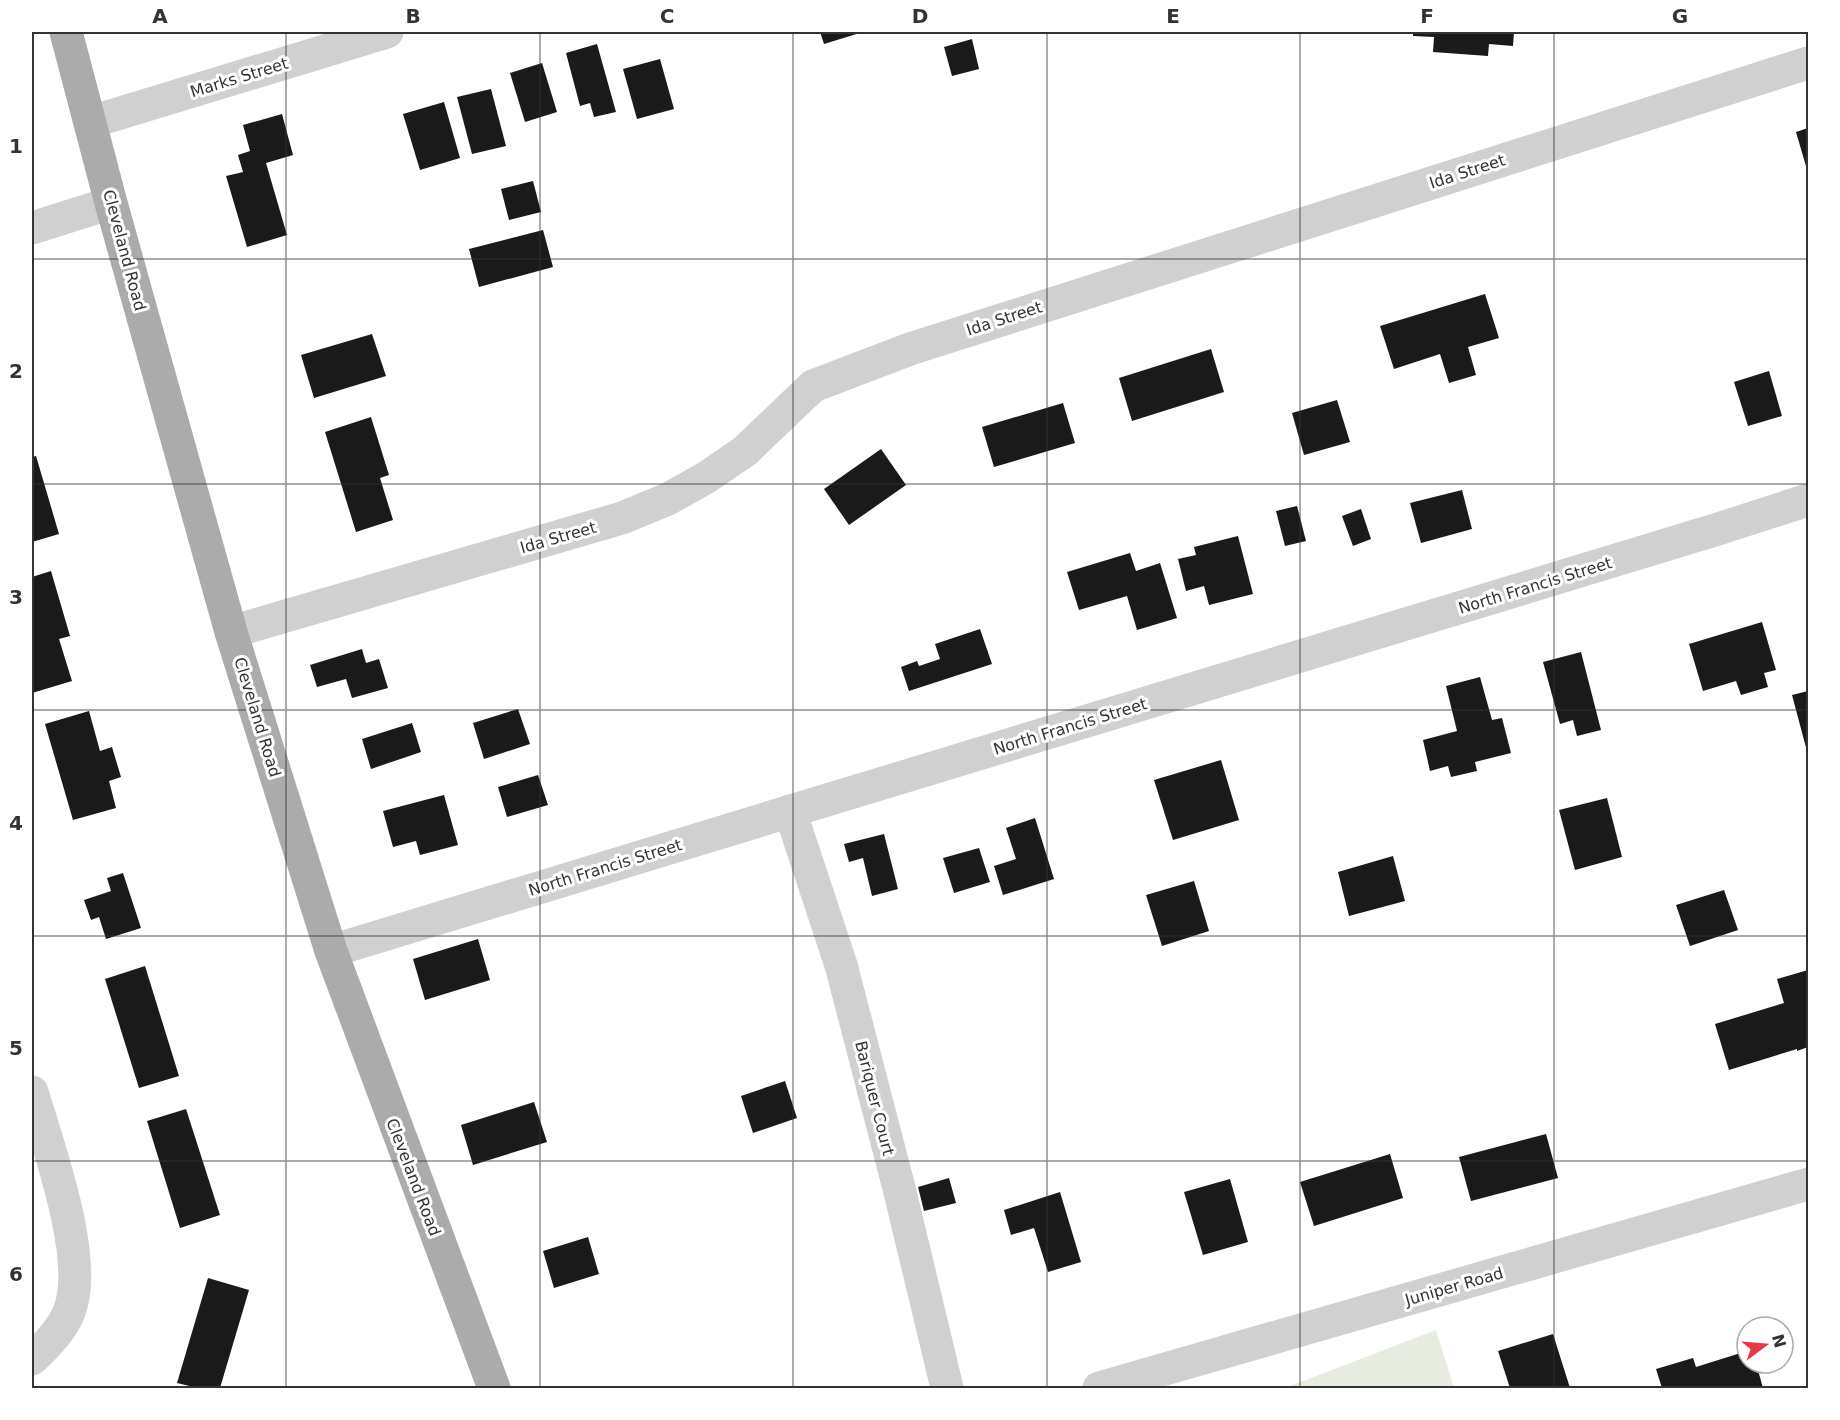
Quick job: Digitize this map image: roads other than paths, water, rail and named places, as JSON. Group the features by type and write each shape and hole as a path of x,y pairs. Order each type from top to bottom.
{"main road":[{"name":"Cleveland Road","path":"66,32 111,203 231,632 331,951 494,1389"}],"street":[{"name":"Marks Street","path":"91,122 387,32"},
{"name":"Ida Street","path":"231,632 631,514 668,499 707,477 735,457 813,386 910,349 1809,63"},
{"path":"32,228 111,203"},
{"name":"North Francis Street","path":"331,951 1718,530 1809,500"},
{"name":"Bariquer Court","path":"790,812 841,965 899,1188 947,1389"},
{"path":"32,1092 64,1206 73,1248 76,1281 69,1313 54,1335 32,1359"},
{"name":"Juniper Road","path":"1099,1389 1809,1184"}]}
